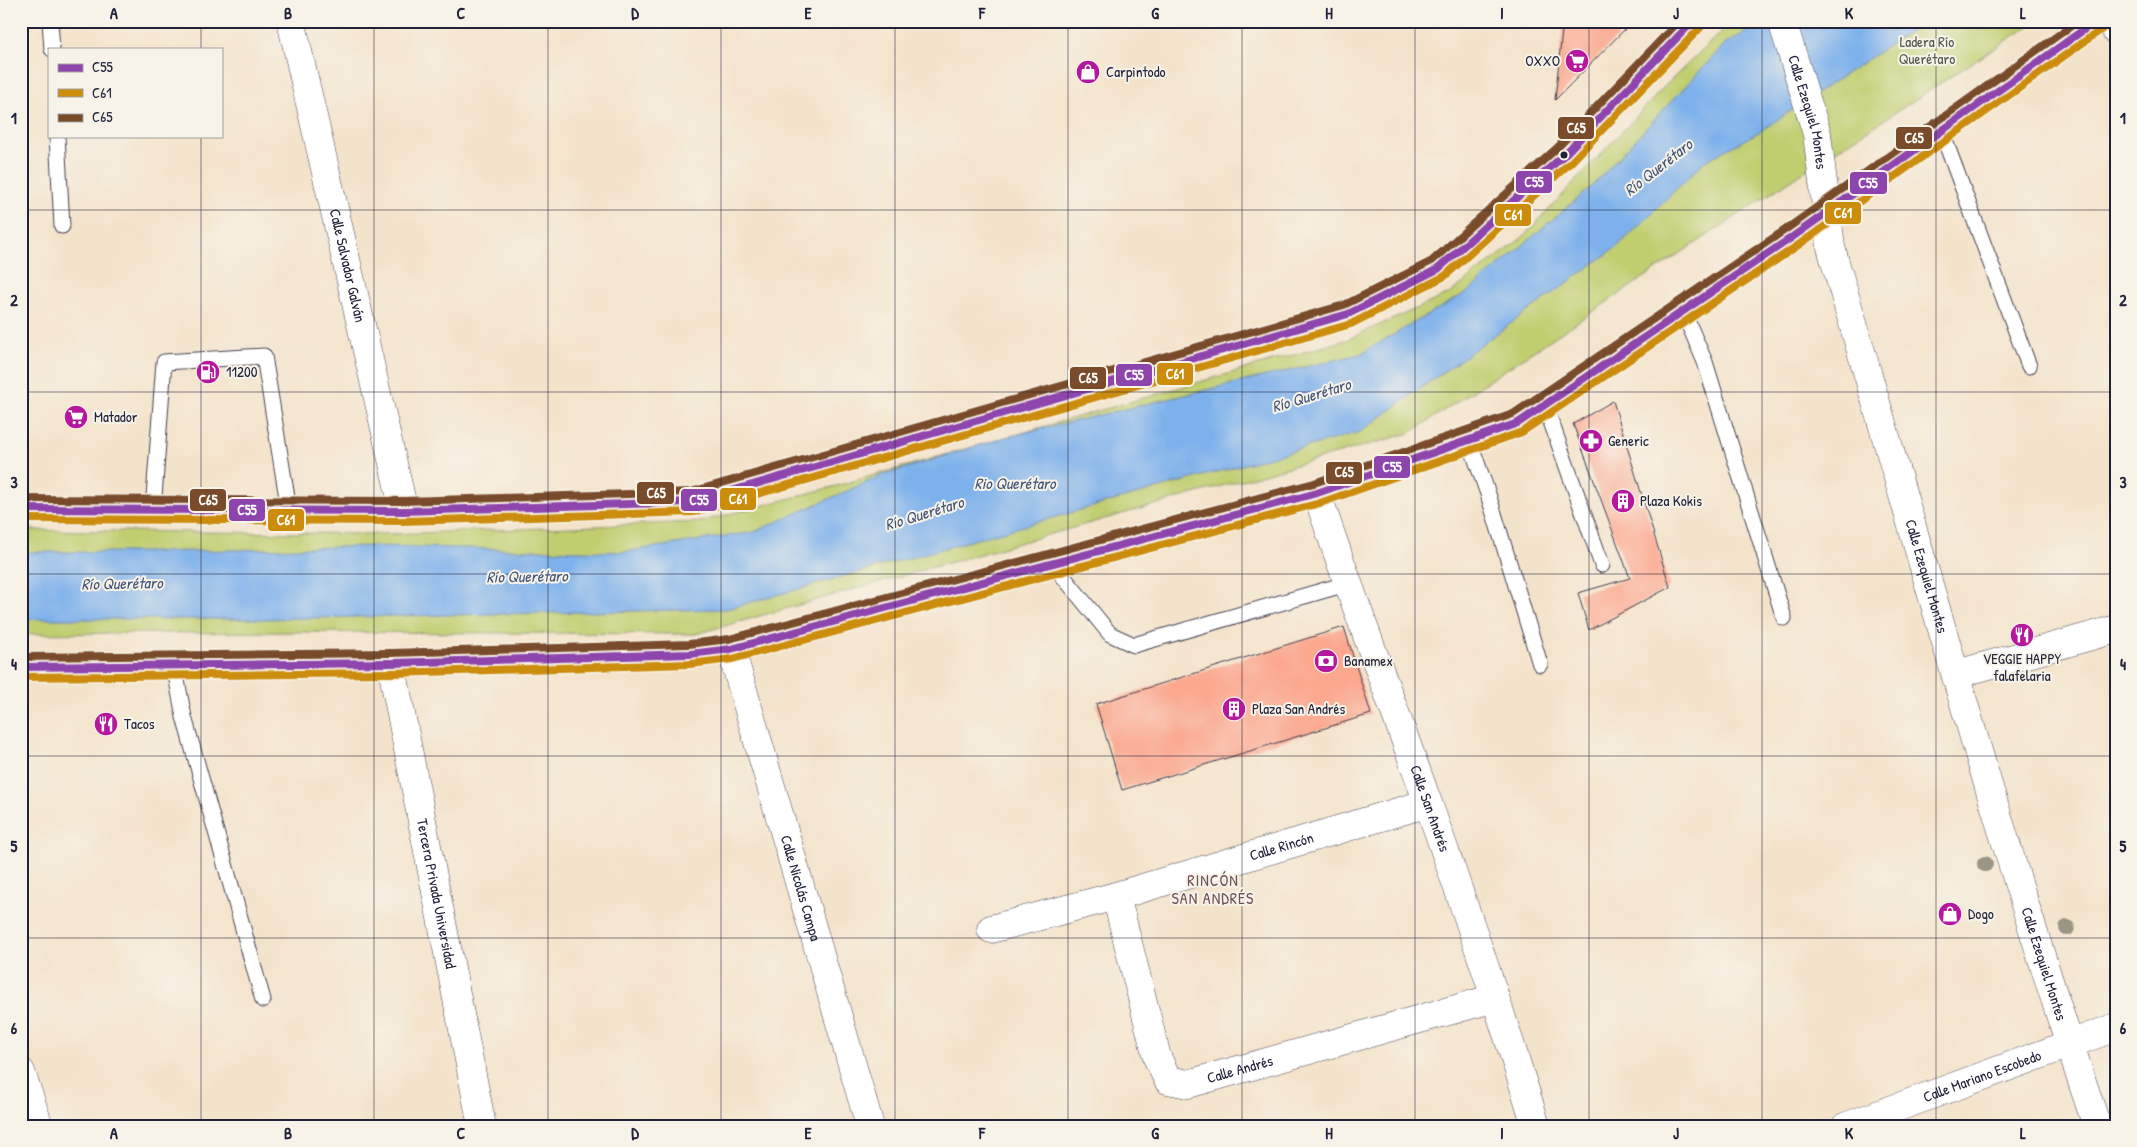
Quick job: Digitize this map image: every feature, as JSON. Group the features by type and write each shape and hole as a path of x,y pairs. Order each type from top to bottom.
{"main road":[{"name":"Calle Salvador Galván","path":"291,21 404,511"},
{"path":"21,509 404,511 693,502 1348,314 1438,269 1564,155 1693,21"},
{"name":"Calle Ezequiel Montes","path":"1782,21 1817,134 1831,247 1835,262 2069,1044 2097,1126"},
{"path":"21,667 391,662 690,654 732,649 1317,492 1518,422 1827,212 2096,21"},
{"path":"2112,21 2116,31"},
{"name":"Calle San Andrés","path":"1317,492 1346,584 1428,802 1496,998 1536,1126"},
{"path":"1957,674 2116,629"},
{"name":"Calle Nicolás Campa","path":"732,649 870,1126"},
{"name":"Tercera Privada Universidad","path":"391,662 482,1126"},
{"name":"Calle Rincón","path":"991,929 1116,896 1428,802"},
{"name":"Calle Andrés","path":"1116,896 1157,1057 1168,1080 1188,1084 1496,998"},
{"name":"Calle Mariano Escobedo","path":"1847,1126 2116,1027"},
{"path":"21,1072 39,1126"}],"lane":[{"path":"50,21 52,48"},
{"path":"1942,130 2029,366"},
{"path":"57,138 62,226"},
{"path":"1683,311 1705,362 1784,618"},
{"path":"153,510 164,362 264,356 289,510"},
{"path":"1544,405 1602,565"},
{"path":"1469,440 1488,494 1540,664"},
{"path":"1053,564 1110,634 1134,645 1346,584"},
{"path":"174,666 184,718 263,1000"}],"green space":[{"name":"Rio Querétaro","path":"1732,21 2037,21 1800,174 1410,433 696,634 298,632 21,634 21,530 390,534 700,522 840,485 1346,340 1449,294 1523,237 1665,86"}],"water":[{"name":"Rio Querétaro","path":"1765,21 1925,21 1759,132 1705,161 1617,247 1360,432 727,609 263,619 21,619 21,552 156,552 374,546 623,552 754,532 883,475 1006,437 1360,354 1469,291 1591,187 1724,45"}],"building":[{"name":"OXXO","path":"1563,21 1633,21 1555,100"},
{"name":"Plaza Kokis","path":"1613,401 1670,587 1589,630 1578,593 1630,578 1573,424"},
{"name":"Plaza San Andrés","path":"1344,627 1371,714 1122,790 1096,704"}],"transit line":[{"name":"C65","path":"21,499 404,501 691,492 1344,305 1432,261 1557,148 1679,21"},
{"name":"C55","path":"21,509 404,511 693,502 1348,314 1438,269 1564,155 1693,21"},
{"name":"C65","path":"21,657 391,653 689,644 729,639 1314,483 1513,414 1785,230 2078,21"},
{"name":"C55","path":"21,667 391,663 690,654 731,649 1317,493 1518,423 1791,238 2096,21"},
{"name":"C61","path":"21,519 404,521 694,512 1351,324 1445,276 1571,162 1700,28"},
{"name":"C61","path":"21,677 391,673 690,664 732,659 1320,503 1522,432 1797,246 2102,29"}],"place":[{"name":"OXXO","path":"1577,61"},
{"name":"Carpintodo","path":"1088,72"},
{"name":"11200","path":"208,372"},
{"name":"Matador","path":"76,417"},
{"name":"Generic","path":"1591,441"},
{"name":"Plaza Kokis","path":"1623,501"},
{"name":"VEGGIE HAPPY falafelaria","path":"2022,635"},
{"name":"Banamex","path":"1326,661"},
{"name":"Plaza San Andrés","path":"1234,709"},
{"name":"Tacos","path":"106,724"},
{"name":"Dogo","path":"1950,914"}],"district":[{"name":"RINCÓN SAN ANDRÉS","path":"1213,889"}],"park label":[{"name":"Ladera Río Querétaro","path":"1927,50"}],"water label":[{"name":"Río Querétaro","path":"1658,167"},
{"name":"Río Querétaro","path":"1311,395"},
{"name":"Río Querétaro","path":"924,513"},
{"name":"Río Querétaro","path":"527,576"},
{"name":"Río Querétaro","path":"122,583"}]}
